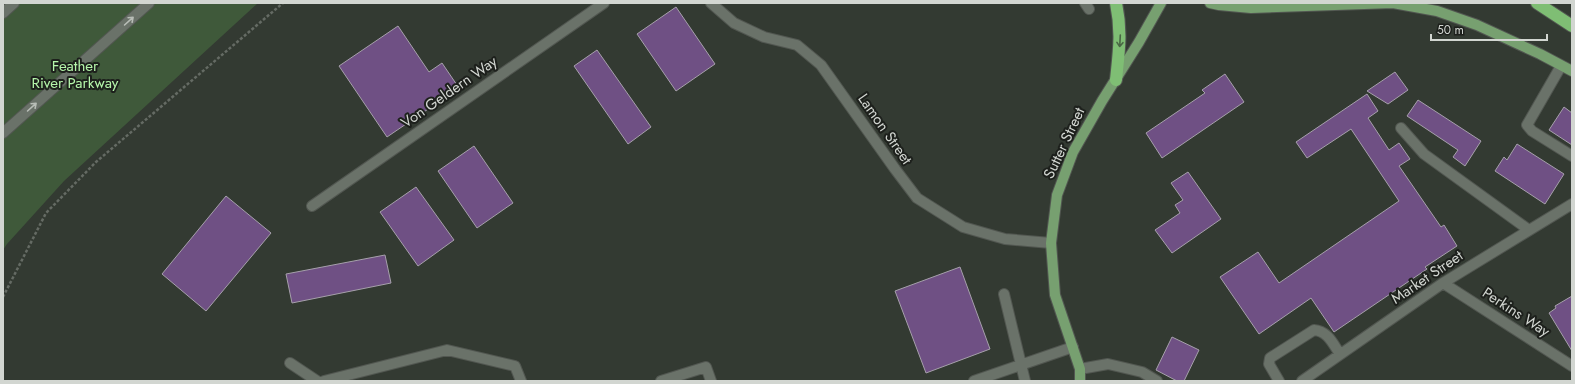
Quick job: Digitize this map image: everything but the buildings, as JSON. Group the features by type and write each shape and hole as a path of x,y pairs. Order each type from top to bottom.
{"highway":[{"path":"1116,3 1121,29 1116,80"},
{"path":"1537,3 1572,26"}],"main road":[{"name":"Sutter Street","path":"1080,381 1080,369 1055,296 1051,243 1057,195 1073,152 1161,3"},
{"path":"1210,3 1219,6 1251,8 1393,3 1437,11 1477,25 1572,71"}],"street":[{"path":"3,13 14,3"},
{"path":"3,133 149,3"},
{"name":"Von Geldern Way","path":"312,206 604,3"},
{"name":"Lamon Street","path":"711,3 734,23 764,37 797,45 821,65 890,163 917,198 963,227 1005,239 1051,243"},
{"path":"1561,66 1527,125 1532,131 1572,156"},
{"path":"1401,128 1424,154 1529,230"},
{"name":"Market Street","path":"1302,381 1443,283 1572,204"},
{"name":"Perkins Way","path":"1443,283 1572,366"},
{"path":"1004,294 1025,381"},
{"path":"1279,381 1269,364 1270,358 1314,330 1321,331 1326,335 1340,354"},
{"path":"974,381 1073,348"},
{"path":"324,381 447,350 515,366 521,381"},
{"path":"290,363 317,381"},
{"path":"1080,369 1108,364 1142,372 1157,381"},
{"path":"661,381 706,367 711,381"}],"path":[{"path":"3,297 46,213 96,162 283,3"}],"green space":[{"name":"Feather River Parkway","path":"3,3 258,3 64,181 3,250"}]}
